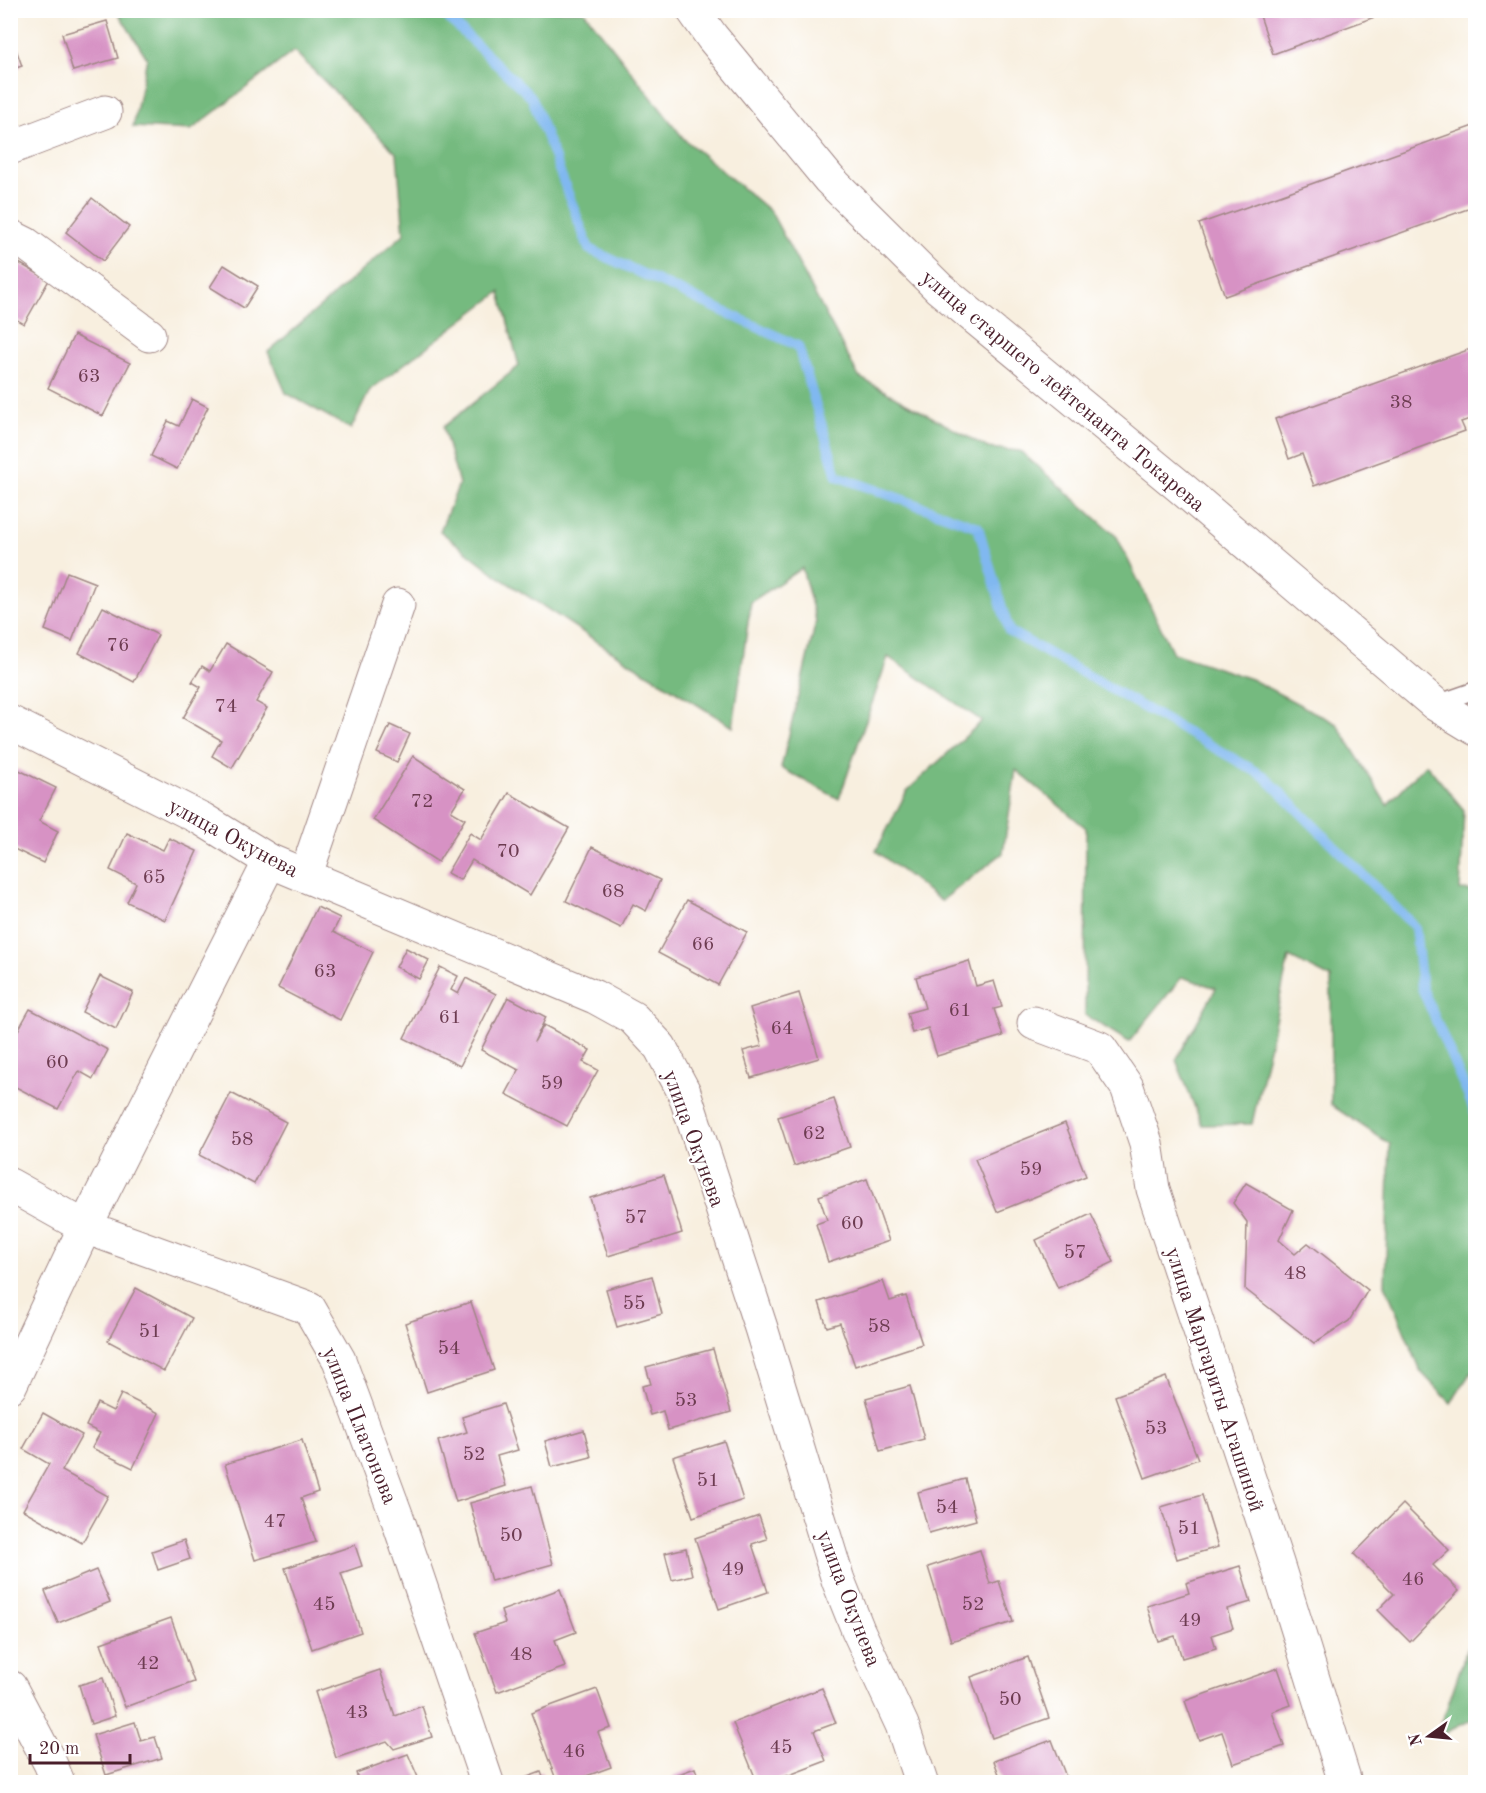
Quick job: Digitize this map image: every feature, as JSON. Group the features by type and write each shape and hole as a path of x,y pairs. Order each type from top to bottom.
{"street":[{"name":"улица старшего лейтенанта Токарева","path":"693,10 712,37 828,179 939,288 1179,486 1435,704 1476,729"},
{"path":"10,148 105,112"},
{"path":"10,236 26,244 149,335"},
{"path":"306,874 398,605"},
{"name":"улица Окунева","path":"10,722 202,819 270,861 306,874 595,997 633,1018 660,1047 684,1092 761,1328 838,1580 858,1630 902,1725 921,1782"},
{"path":"10,1386 85,1227 270,861"},
{"name":"улица Маргариты Агашиной","path":"1034,1023 1100,1048 1128,1087 1146,1143 1153,1189 1277,1563 1345,1782"},
{"name":"улица Платонова","path":"10,1185 85,1227 309,1308 339,1360 398,1520 487,1782"},
{"path":"10,1687 58,1782"}],"lane":[{"path":"1435,704 1476,690"}],"green space":[{"path":"117,11 584,11 684,139 771,212 859,377 988,448 1020,451 1117,537 1173,653 1251,679 1337,724 1387,805 1426,764 1464,810 1460,890 1476,891 1476,1376 1471,1372 1451,1403 1421,1372 1385,1284 1390,1144 1331,1105 1331,978 1289,957 1252,1124 1202,1125 1176,1060 1216,988 1182,977 1129,1042 1085,1015 1086,828 1016,770 1003,853 941,901 876,851 907,791 982,721 888,657 839,799 781,768 816,621 802,568 751,602 733,727 503,580 440,531 459,484 443,427 519,366 500,292 370,390 351,429 286,393 268,352 404,234 397,154 294,51 191,130 133,127 147,58"},
{"path":"1475,1636 1475,1718 1437,1737 1469,1643"}],"building":[{"path":"1258,10 1391,10 1391,11 1273,54"},
{"path":"107,21 118,58 73,71 62,34"},
{"path":"10,32 22,66 10,70"},
{"path":"1476,125 1476,206 1225,296 1199,224"},
{"path":"92,198 129,227 103,261 66,232"},
{"path":"10,258 49,280 24,324 10,316"},
{"path":"224,265 258,286 244,308 210,287"},
{"path":"74,335 130,363 103,416 48,388"},
{"path":"1476,347 1476,417 1461,422 1465,431 1314,486 1302,454 1289,459 1275,419"},
{"path":"192,399 208,407 177,469 151,456 168,421 179,426"},
{"path":"67,572 95,583 72,641 45,630"},
{"path":"103,607 158,635 134,682 79,653"},
{"path":"226,644 273,672 256,702 267,708 232,768 212,756 221,740 183,718 201,687 192,682 202,666 210,671"},
{"path":"390,725 410,734 397,762 377,753"},
{"path":"413,756 465,789 451,811 465,819 438,862 373,820"},
{"path":"17,769 56,788 39,821 58,831 43,863 10,847 10,782"},
{"path":"509,793 569,828 530,895 472,860 460,880 447,873 470,833 481,840"},
{"path":"127,833 163,850 169,838 197,851 165,920 127,902 136,883 110,870"},
{"path":"592,847 660,880 646,911 633,904 621,928 566,901"},
{"path":"687,900 747,932 718,985 658,953"},
{"path":"317,907 340,918 333,932 373,952 340,1020 278,988"},
{"path":"406,948 429,960 419,979 396,967"},
{"path":"969,961 976,986 994,981 1002,1007 994,1009 1003,1036 937,1056 928,1028 912,1033 907,1013 925,1008 916,977"},
{"path":"440,967 458,976 451,990 458,994 466,978 496,994 460,1066 404,1038"},
{"path":"100,976 133,992 116,1029 82,1012"},
{"path":"799,993 819,1058 751,1078 743,1051 762,1046 750,1008"},
{"path":"508,997 546,1017 534,1042 544,1025 590,1050 583,1062 598,1070 567,1126 506,1094 519,1070 481,1050"},
{"path":"30,1009 108,1050 93,1079 79,1071 58,1109 10,1084 10,1045"},
{"path":"231,1093 286,1122 254,1184 199,1155"},
{"path":"834,1099 850,1147 794,1166 778,1117"},
{"path":"1065,1123 1086,1176 997,1212 975,1159"},
{"path":"664,1175 682,1233 608,1256 590,1198"},
{"path":"867,1179 889,1241 828,1262 816,1224 827,1220 819,1196"},
{"path":"1246,1183 1293,1210 1279,1240 1295,1254 1308,1243 1368,1290 1349,1321 1314,1343 1245,1289 1247,1222 1233,1203"},
{"path":"1091,1214 1114,1262 1058,1288 1036,1240"},
{"path":"652,1276 662,1314 617,1327 606,1289"},
{"path":"883,1281 890,1301 906,1296 922,1344 855,1366 840,1323 827,1327 819,1302"},
{"path":"136,1288 192,1318 164,1371 108,1341"},
{"path":"471,1302 494,1370 427,1392 405,1323"},
{"path":"713,1349 731,1412 668,1430 663,1411 650,1415 642,1386 651,1384 646,1367"},
{"path":"1166,1377 1198,1459 1145,1478 1115,1396"},
{"path":"910,1386 924,1439 880,1451 866,1398"},
{"path":"121,1394 159,1413 133,1468 92,1448 100,1433 86,1426 97,1403 113,1411"},
{"path":"503,1404 518,1450 497,1456 506,1486 456,1502 438,1441 467,1432 462,1417"},
{"path":"43,1413 82,1435 62,1471 108,1496 82,1543 23,1510 49,1464 23,1449"},
{"path":"584,1430 591,1457 552,1467 545,1441"},
{"path":"302,1440 318,1492 301,1498 316,1542 255,1560 225,1464"},
{"path":"724,1441 743,1500 693,1517 673,1457"},
{"path":"965,1479 976,1520 929,1533 918,1492"},
{"path":"532,1486 553,1564 491,1581 470,1503"},
{"path":"1202,1495 1218,1547 1177,1559 1161,1507"},
{"path":"1403,1504 1449,1550 1433,1565 1459,1591 1410,1642 1378,1610 1394,1594 1354,1554"},
{"path":"759,1516 767,1539 752,1544 768,1592 719,1609 695,1538"},
{"path":"184,1540 190,1559 158,1570 152,1551"},
{"path":"355,1545 362,1566 341,1573 361,1632 312,1649 285,1568"},
{"path":"686,1548 692,1575 672,1580 665,1553"},
{"path":"980,1550 990,1584 999,1581 1013,1622 951,1641 928,1567"},
{"path":"1240,1566 1251,1602 1227,1609 1233,1628 1212,1635 1216,1648 1182,1658 1175,1636 1158,1641 1147,1606 1189,1593 1186,1583"},
{"path":"96,1570 110,1602 58,1623 45,1591"},
{"path":"560,1589 576,1632 555,1640 565,1667 497,1692 475,1633 505,1623 501,1611"},
{"path":"171,1618 194,1682 125,1707 101,1643"},
{"path":"1028,1657 1049,1718 992,1738 971,1677"},
{"path":"1278,1668 1291,1705 1272,1712 1284,1746 1233,1764 1222,1732 1199,1740 1185,1701"},
{"path":"380,1670 395,1716 422,1706 432,1737 394,1749 387,1741 336,1758 315,1692"},
{"path":"103,1678 115,1716 91,1724 79,1685"},
{"path":"822,1688 836,1723 814,1731 826,1761 771,1782 757,1782 733,1723"},
{"path":"597,1689 611,1728 598,1732 611,1767 570,1782 557,1782 531,1713"},
{"path":"135,1722 141,1741 155,1737 162,1758 106,1775 93,1735"},
{"path":"1052,1740 1068,1782 1002,1782 994,1761"},
{"path":"408,1754 420,1782 359,1782 356,1773"},
{"path":"695,1768 700,1782 675,1782 673,1776"},
{"path":"541,1772 545,1782 526,1782 525,1778"}],"waterway":[{"path":"440,10 532,98 589,249 798,346 837,476 978,527 1009,631 1264,776 1415,927 1422,988 1476,1114"}]}
